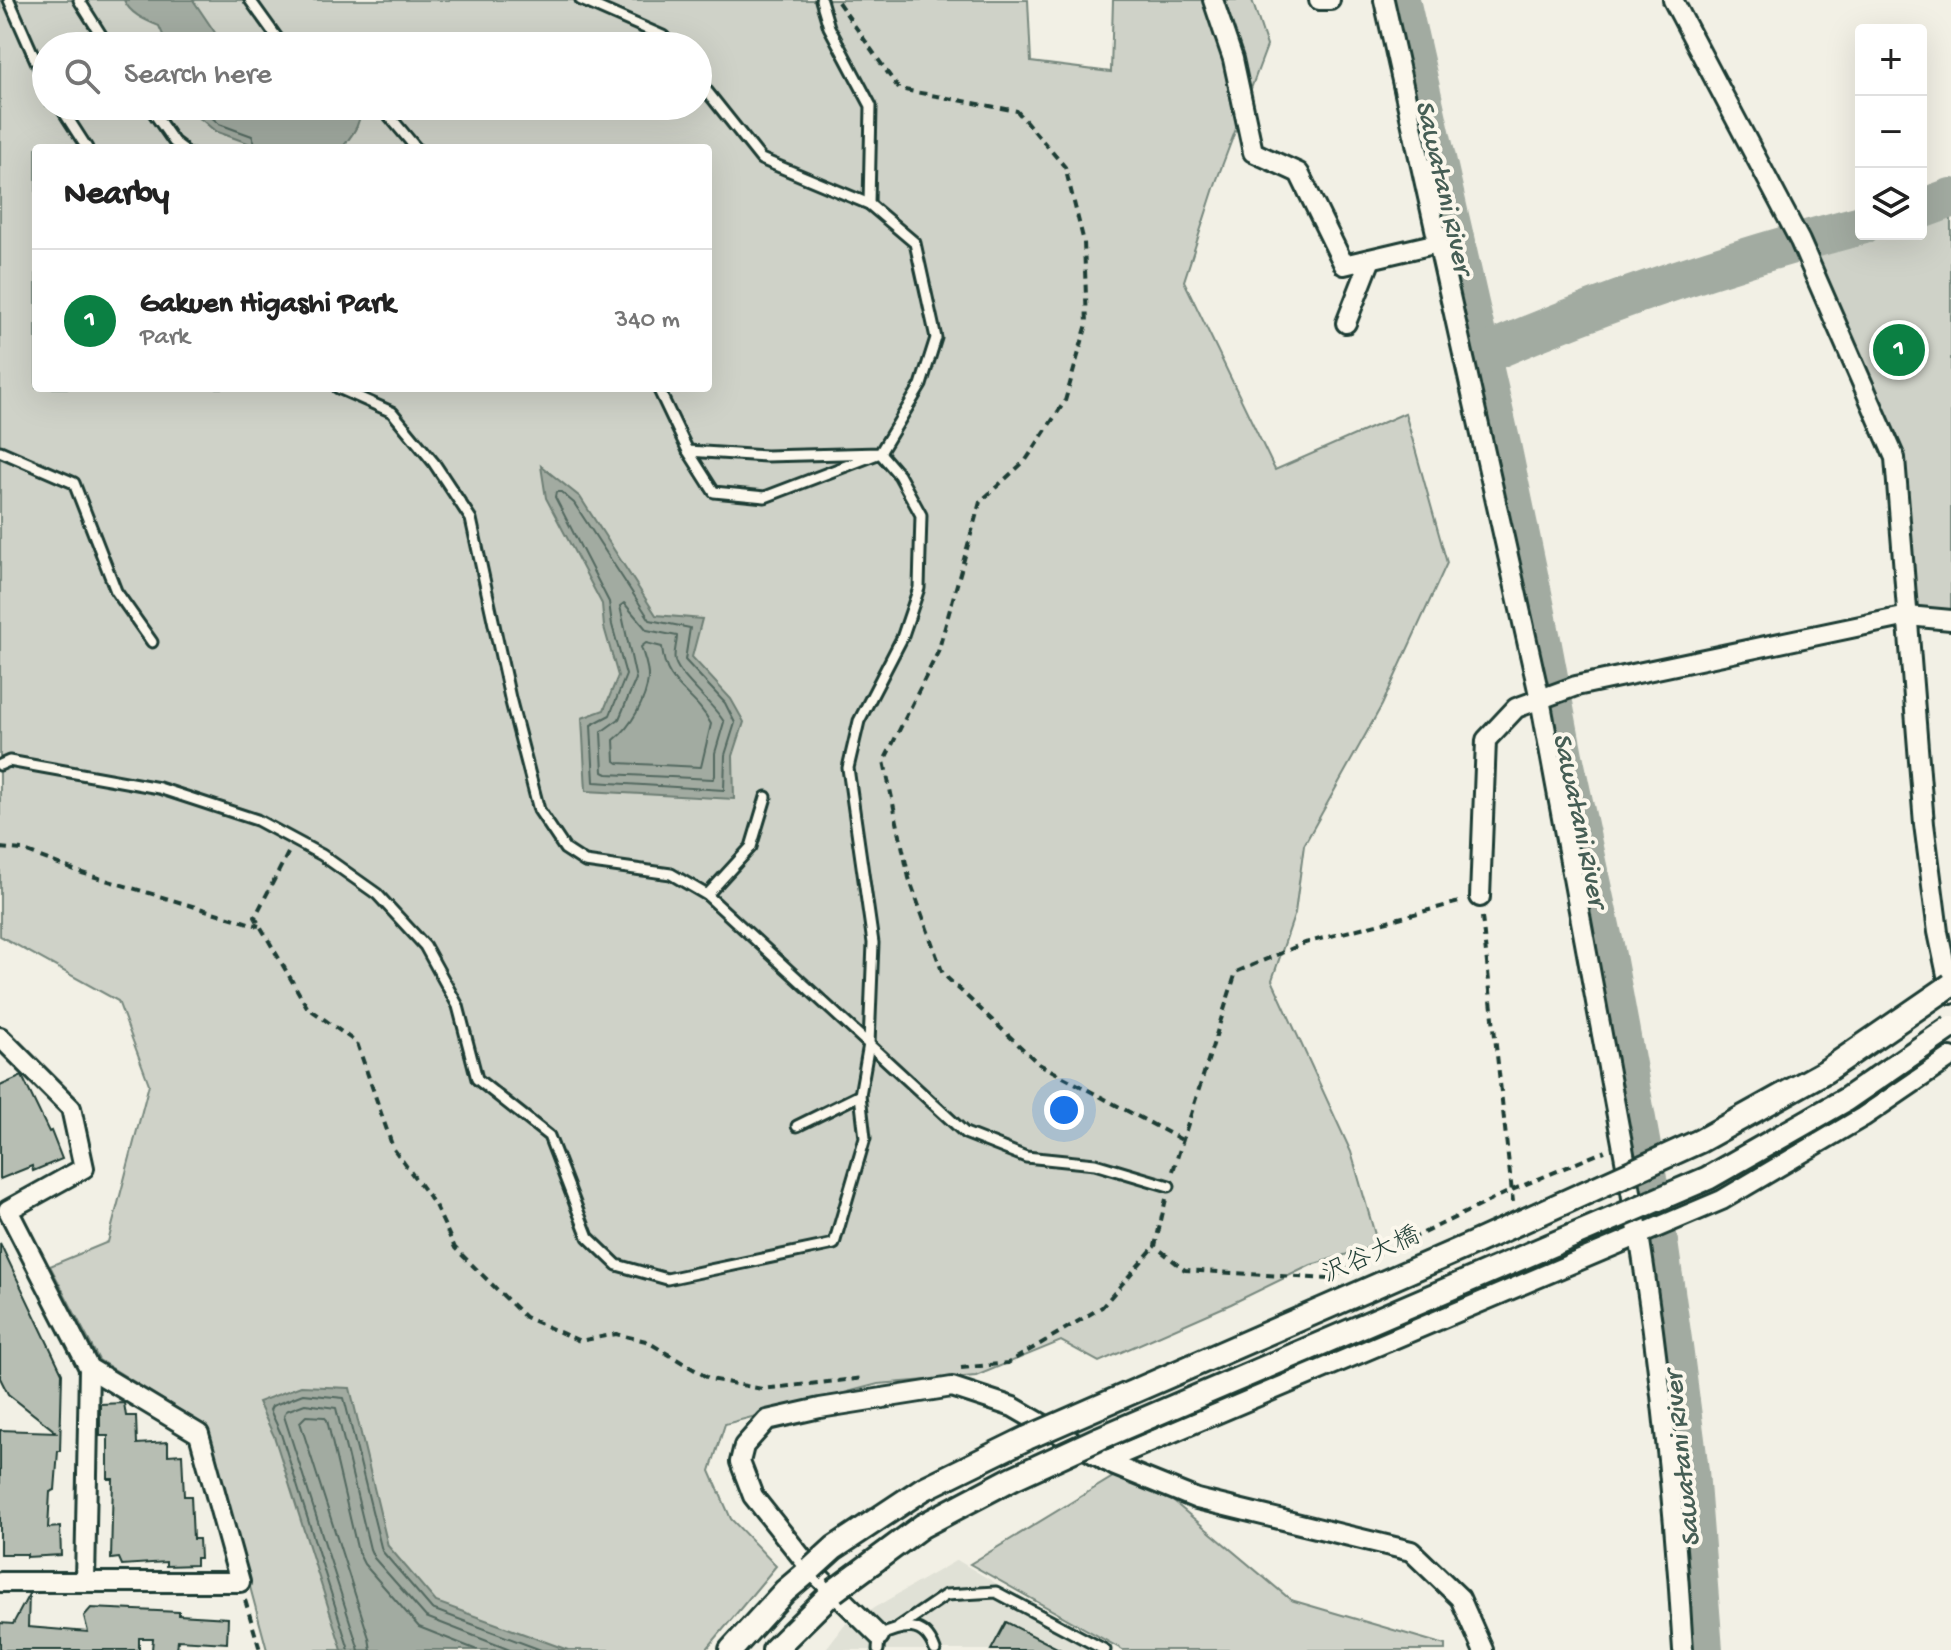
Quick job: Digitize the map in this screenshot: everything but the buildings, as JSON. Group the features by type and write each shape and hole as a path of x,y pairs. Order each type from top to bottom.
{"street":[{"path":"1213,0 1233,59 1253,152 1299,173 1344,265 1438,243"},
{"path":"1319,0 1330,0"},
{"path":"1384,0 1540,699 1639,1235 1652,1318 1674,1516 1683,1650"},
{"path":"1673,0 1800,241 1895,458 1924,824 1938,932 1951,994"},
{"path":"1346,323 1371,259"},
{"path":"1480,897 1486,740 1516,708 1576,686 1908,616 1951,620"},
{"name":"沢谷大橋","path":"731,1650 785,1591 834,1548 923,1489 1027,1438 1700,1141 1826,1071 1951,985"},
{"path":"774,1650 834,1591 922,1526 1056,1458 1708,1178 1845,1100 1951,1027"},
{"path":"0,1037 71,1108 84,1168 4,1212 89,1368 85,1582"},
{"path":"0,1062 17,1054"},
{"path":"1105,1461 1722,1200 1863,1117 1951,1057"},
{"path":"0,1582 240,1582 199,1434 89,1368"},
{"path":"878,1643 811,1569 753,1496 740,1462 744,1446 767,1420 820,1408 952,1387 1013,1407 1105,1461 1197,1499 1411,1551 1460,1598 1483,1650"}],"lane":[{"path":"9,0 32,52"},
{"path":"79,0 99,32"},
{"path":"250,0 273,32"},
{"path":"581,0 654,32"},
{"path":"821,0 829,27 871,106 869,204"},
{"path":"660,392 688,451 714,492 765,497 880,453 921,385 936,338 915,243 869,204 761,159 712,98"},
{"path":"69,120 84,144"},
{"path":"159,120 177,144"},
{"path":"393,120 413,144"},
{"path":"347,392 392,412 434,463 471,519 510,698 539,810 565,849 585,862 671,874 707,895 965,1133 1026,1157 1095,1164 1169,1186"},
{"path":"0,451 74,483 116,591 152,642"},
{"path":"688,451 766,456 880,453"},
{"path":"0,765 9,761 159,788 257,820 322,855 377,894 425,946 458,1006 477,1079 549,1136 588,1237 617,1265 667,1279 834,1244 865,1138 860,1095 869,1044 873,943 848,768 859,721 902,638 919,588 921,515 899,475 880,453"},
{"path":"707,895 751,847 766,797"},
{"path":"797,1126 860,1095"},
{"path":"878,1643 946,1595 996,1592 1105,1650"},
{"path":"899,1627 920,1629 935,1650"}],"path":[{"path":"837,0 899,89 1017,111 1065,167 1084,242 1087,324 1065,401 1026,460 980,502 938,652 884,761 909,878 943,974 1039,1064 1182,1140"},
{"path":"295,841 255,917 307,1007 357,1043 393,1148 435,1205 455,1248 525,1317 580,1341 616,1334 646,1341 710,1379 762,1389 865,1378"},
{"path":"0,848 22,850 82,873 261,926"},
{"path":"951,1369 1008,1363 1102,1307 1155,1246 1182,1140 1236,972 1305,943 1480,897 1515,1224"},
{"path":"1155,1246 1185,1270 1328,1279 1512,1190 1622,1143"},
{"path":"240,1582 260,1650"}],"shaded area":[{"path":"0,0 1028,0 1031,62 1111,72 1113,0 1252,0 1267,46 1216,182 1184,281 1275,470 1405,413 1447,563 1382,705 1304,845 1295,913 1272,980 1351,1152 1378,1245 1311,1265 1099,1362 1061,1341 976,1376 878,1384 725,1424 710,1471 731,1519 776,1566 706,1650 267,1650 207,1427 99,1360 50,1266 108,1242 149,1084 118,1001 0,936"},
{"path":"1951,201 1951,620 1908,616 1895,458 1800,241 1855,227 1855,240 1927,240 1927,207"},
{"path":"1131,1466 1291,1600 1445,1645 1445,1650 1123,1650 970,1564"},
{"path":"957,1560 1107,1650 825,1650 844,1625"}],"water":[{"path":"124,0 193,0 215,32 162,32 159,26 143,19"},
{"path":"202,120 358,120 345,144 248,144 215,131"},
{"path":"541,466 580,497 656,615 702,619 692,657 731,699 744,722 733,756 734,799 586,791 582,718 604,710 618,676 604,627 602,604 546,498"},
{"path":"301,1386 350,1388 388,1546 436,1602 568,1650 342,1650 274,1436 258,1402"}],"waterway":[{"name":"Sawatani River","path":"1400,0 1535,608 1604,945 1656,1228 1689,1471 1703,1650"},
{"path":"1927,207 1951,198"},
{"path":"1482,355 1575,316 1669,282 1855,227"}],"place":[{"name":"Gakuen Higashi Park","path":"1899,350"}]}
